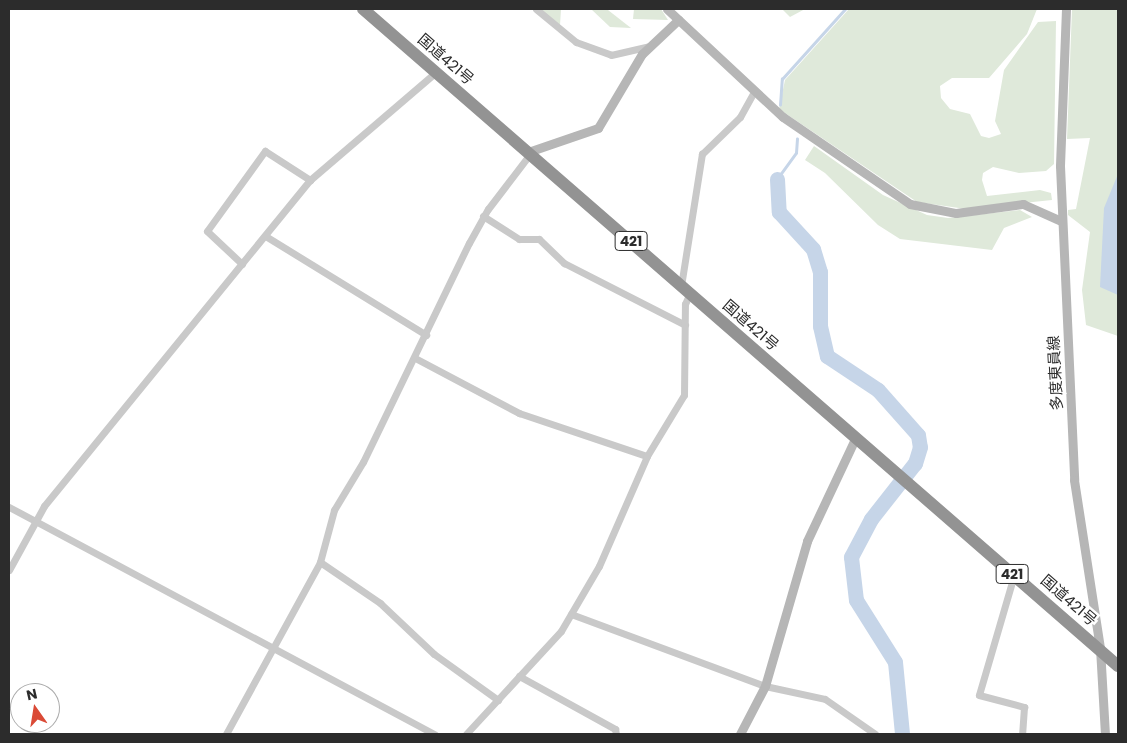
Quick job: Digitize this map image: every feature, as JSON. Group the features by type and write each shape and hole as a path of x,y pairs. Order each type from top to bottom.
{"highway":[{"name":"国道421号","path":"363,9 901,478 1100,648 1118,666"}],"street":[{"path":"536,9 576,42 602,52 617,55 649,46"},
{"path":"668,9 754,92 783,117 910,204 956,213 1023,204 1061,221"},
{"name":"多度東員線","path":"1066,9 1061,221 1074,480 1100,648 1105,734"},
{"path":"226,734 320,562 334,510 415,358 483,216 529,153 598,128 649,46 678,20"},
{"path":"9,570 35,521 69,473 242,264 267,237 310,180 436,72"},
{"path":"466,734 519,676 571,614 599,566 647,456 684,396 685,289 702,154 740,117 754,92"},
{"path":"242,264 207,231 266,151 310,180"},
{"path":"483,216 519,239 539,239 564,263 685,325"},
{"path":"267,237 426,335"},
{"path":"415,358 520,413 647,456"},
{"path":"740,734 765,686 808,541 856,437"},
{"path":"9,507 435,734"},
{"path":"320,562 380,603 434,654 498,700"},
{"path":"1014,575 979,695 1024,707 1022,734"},
{"path":"571,614 765,686 825,699 874,734"},
{"path":"519,676 615,729 616,734"}],"green space":[{"path":"539,9 561,9 560,25"},
{"path":"591,9 608,10 631,28 610,27"},
{"path":"634,9 661,9 668,20 633,19"},
{"path":"783,9 805,9 790,17 783,10"},
{"path":"849,9 1037,9 1027,34 989,78 952,78 940,86 941,98 950,109 970,114 981,136 989,138 1001,134 995,121 1004,70 1038,22 1056,21 1054,164 1046,171 1019,173 993,167 983,173 982,180 987,196 1040,190 1051,193 1052,200 966,209 917,202 779,109 785,80"},
{"path":"1072,9 1118,9 1118,336 1086,325 1082,290 1090,232 1068,215 1068,210 1076,209 1090,138 1067,139"},
{"path":"814,146 883,195 927,215 948,218 1020,210 1032,217 1004,228 992,250 900,239 878,225 825,173 805,160"}],"water":[{"path":"1118,174 1118,295 1100,287 1104,208"}],"waterway":[{"path":"780,105 782,79 845,9"},
{"path":"777,179 796,153 797,139"},
{"path":"777,179 779,212 813,249 820,272 820,326 827,356 878,390 918,435 920,447 915,463 871,519 851,557 856,600 895,662 902,734"}]}
